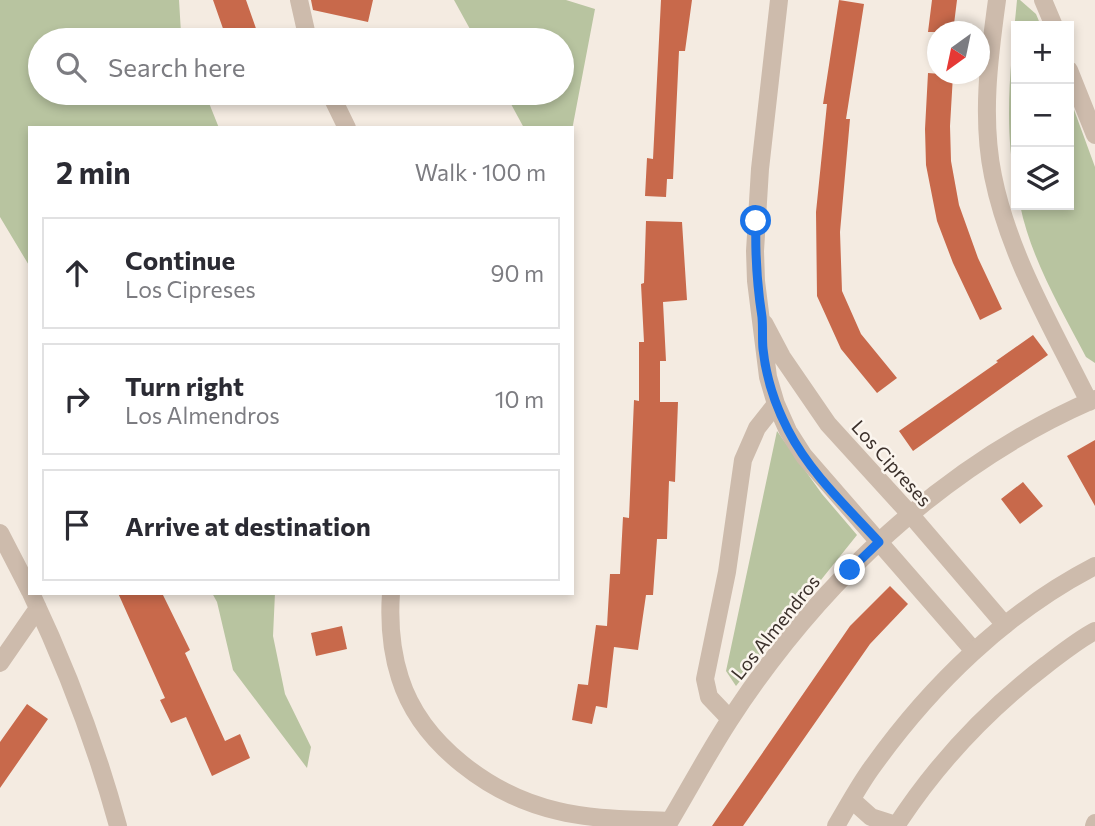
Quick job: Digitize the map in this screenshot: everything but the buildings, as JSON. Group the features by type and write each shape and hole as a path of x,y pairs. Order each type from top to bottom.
{"street":[{"path":"299,0 305,28"},
{"name":"Los Cipreses","path":"779,0 756,221 756,281 763,348 776,404 788,431 804,456 974,651"},
{"path":"997,0 990,48 987,122 992,174 1017,257 1092,401"},
{"path":"1043,0 1052,21"},
{"path":"1074,82 1095,135"},
{"path":"336,105 346,126"},
{"name":"Los Cipreses","path":"762,320 782,357 828,424 911,514 1005,625"},
{"name":"Los Almendros","path":"668,823 730,719 774,658 823,599 879,542 933,496 1002,449 1050,421 1092,401"},
{"path":"730,719 709,697 705,679 727,572 743,460 757,428 776,404"},
{"path":"0,533 28,587"},
{"path":"836,826 871,768 895,736 974,651 1056,588 1091,571"},
{"path":"391,595 391,634 400,681 411,704 426,725 461,763 499,790 538,806 582,816 668,823"},
{"path":"0,663 33,597"},
{"path":"33,597 92,737 118,826"},
{"path":"852,800 872,817 896,826 921,789 978,723 1028,678 1095,631"}],"green space":[{"path":"0,0 179,0 181,28 28,28 28,105 210,105 218,126 28,126 28,264 0,217"},
{"path":"454,0 566,0 595,9 573,126 523,126 512,105 574,105 574,28 469,28"},
{"path":"1017,0 1020,0 1036,14 1039,21 1015,21"},
{"path":"1011,71 1011,152 1009,117"},
{"path":"1074,110 1095,167 1095,363 1086,357 1048,283 1021,210 1074,210"},
{"path":"777,431 822,494 857,535 736,686 726,671"},
{"path":"213,595 275,595 273,636 285,694 311,747 307,768 233,670"}],"route":[{"path":"756,221 756,281 763,348 776,404 788,431 804,456 879,542 850,570"}]}
